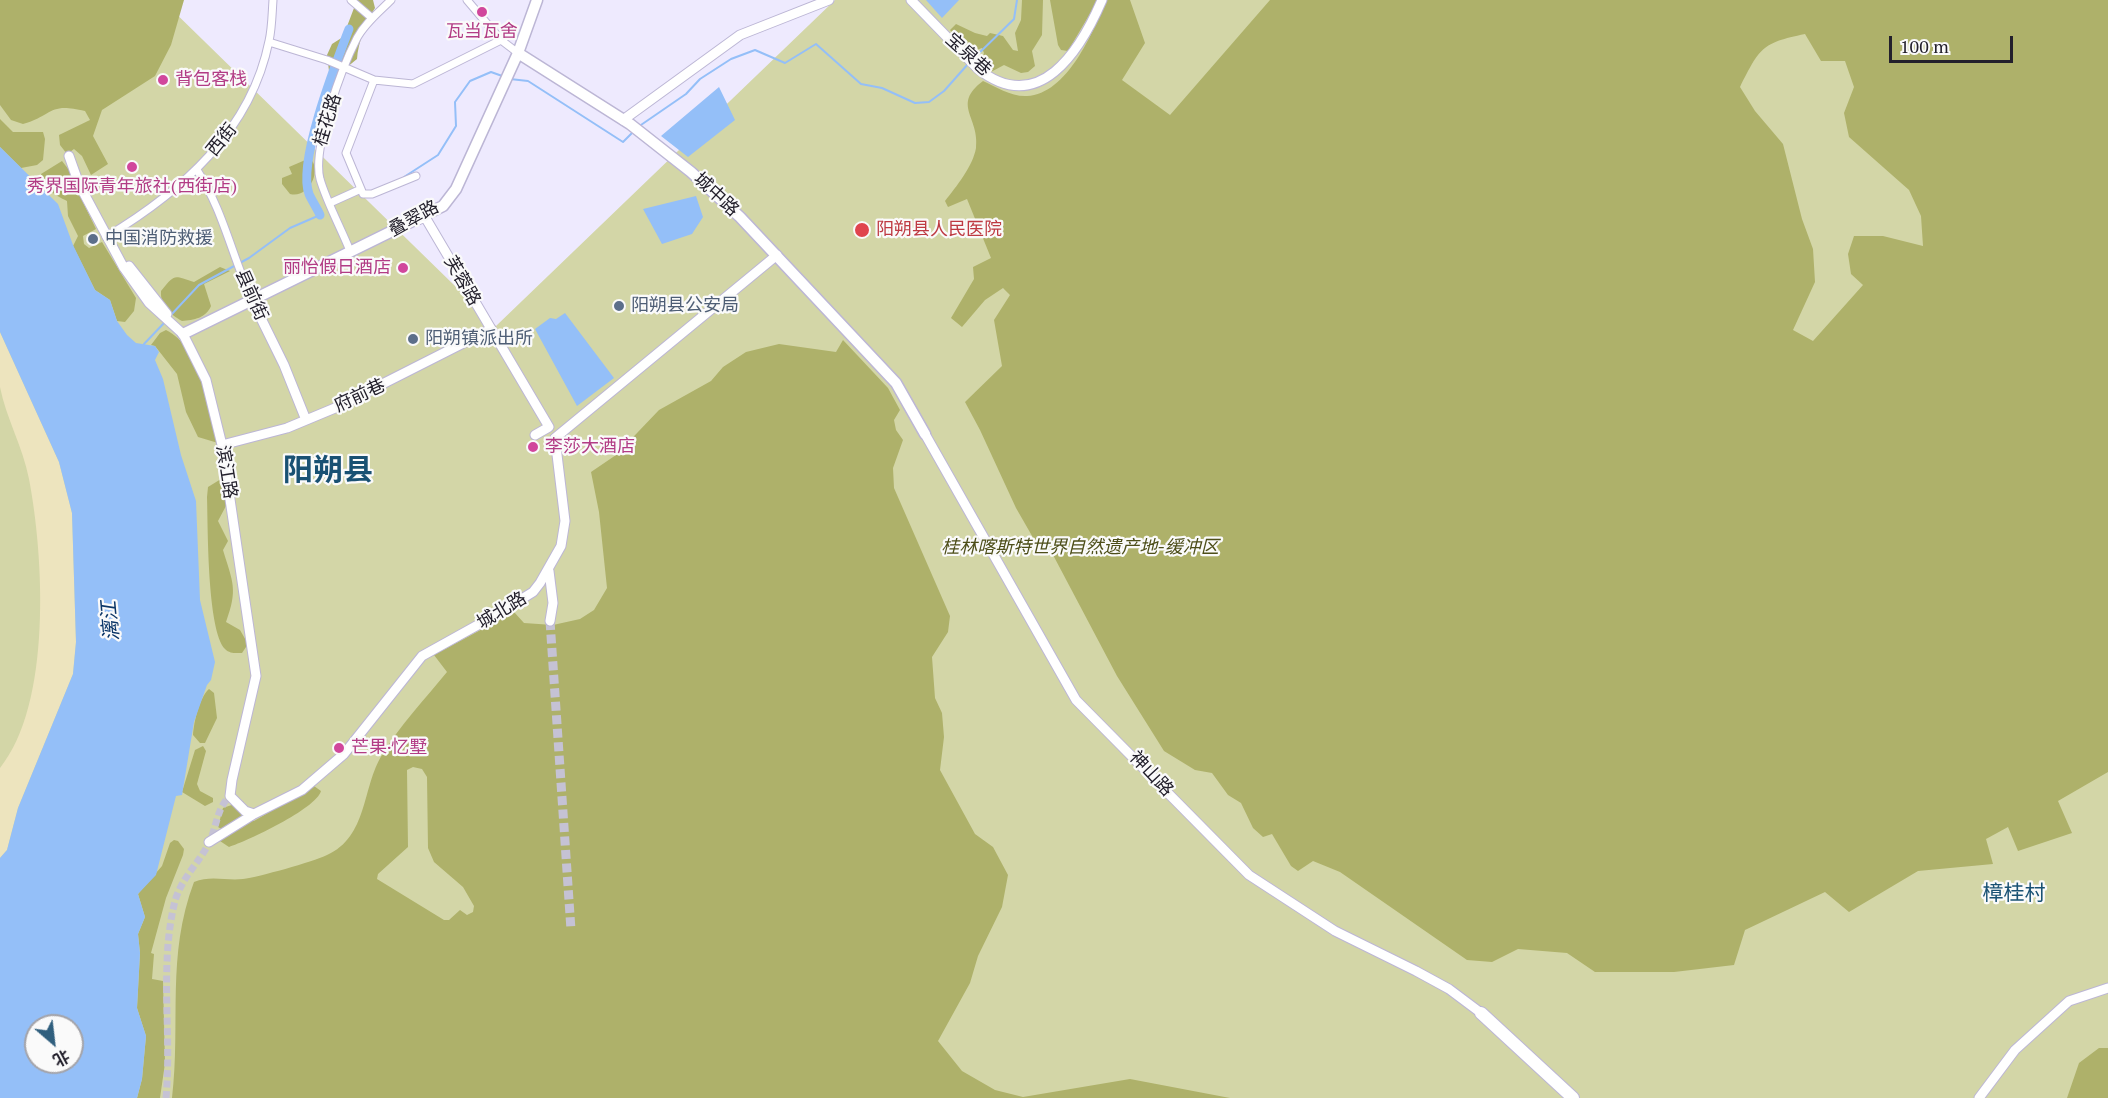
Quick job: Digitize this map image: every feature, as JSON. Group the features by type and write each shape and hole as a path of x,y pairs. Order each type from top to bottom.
{"main road":[{"path":"1481,1013 1573,1098"}],"street":[{"name":"西街","path":"106,237 152,208 197,170 237,123 255,86 269,42 273,0"},
{"path":"351,0 372,18"},
{"name":"桂花路","path":"350,251 320,178 318,155 357,37 372,18 391,0"},
{"name":"城中路","path":"467,0 501,40 626,122 691,172 777,255 896,383 925,434"},
{"name":"叠翠路","path":"183,334 443,206 456,189 518,52 537,0"},
{"path":"626,122 740,35 829,0"},
{"name":"宝泉巷","path":"910,0 987,76 1012,86 1031,84 1051,77 1080,39 1102,0"},
{"path":"269,42 327,60 374,80 413,84 501,40"},
{"path":"374,80 345,153 363,194 372,194 416,177"},
{"name":"滨江路","path":"69,156 106,237 139,292 183,334 206,380 222,445 256,676 232,780 231,796 245,811 254,814"},
{"name":"县前街","path":"197,170 220,213 240,274 284,365 306,420"},
{"path":"331,204 362,189"},
{"path":"106,237 183,334 424,217 549,427 535,435"},
{"name":"芙蓉路","path":"424,217 555,438"},
{"path":"555,438 777,255"},
{"name":"府前巷","path":"222,445 272,433 306,420 372,391 491,329"},
{"name":"神山路","path":"925,434 1076,700 1250,875 1335,931 1432,980 1481,1013"},
{"name":"城北路","path":"209,842 254,814 302,790 344,753 422,656 532,592 549,571 561,546 565,521 555,438"},
{"path":"549,571 553,603 550,621"},
{"path":"1979,1098 2015,1050 2069,1001 2108,988"}],"green space":[{"name":"桂林喀斯特世界自然遗产地-缓冲区","path":"0,0 162,0 496,326 835,0 2108,0 2108,1098 0,1098"},
{"path":"0,0 184,0 171,45 155,76 102,110 93,136 108,164 91,175 82,156 74,149 67,154 60,145 59,135 90,120 85,111 57,109 23,124 11,120 0,105"},
{"path":"353,0 373,0 375,8 363,33 357,59 341,72 317,142 327,94 329,71 327,55 332,44 343,37 354,8"},
{"path":"1022,0 1043,0 1042,35 1032,51 1035,66 1028,72 1021,73 1004,65 989,73 981,64 984,53 982,48 971,52 950,30 956,24 975,33 1003,36 1013,50 1018,51 1015,33 1021,20"},
{"path":"1050,0 1098,0 1068,51 1061,50 1058,45"},
{"path":"1106,0 1130,0 1145,43 1122,80 1170,115 1270,0 2108,0 2108,772 2058,801 2072,833 2018,851 2008,827 1986,839 1993,864 1918,871 1849,912 1825,892 1745,930 1734,965 1674,972 1595,972 1567,953 1518,949 1492,962 1467,960 1340,872 1313,861 1298,871 1291,866 1272,834 1263,837 1253,828 1241,803 1228,795 1212,773 1195,770 1164,751 1117,676 1052,553 1039,548 1016,508 965,402 1002,366 994,320 1010,295 1003,288 985,300 962,327 951,318 974,279 973,267 991,258 967,199 948,207 945,201 968,169 976,148 976,137 968,105 969,97 983,81 1021,96 1041,93 1054,85 1077,60","holes":["1805,34 1821,61 1845,61 1854,87 1844,113 1849,137 1909,190 1921,216 1923,246 1883,236 1854,236 1848,254 1851,274 1863,285 1813,341 1793,330 1815,282 1813,249 1802,219 1783,144 1755,111 1740,87 1758,55 1770,44 1779,41"]},
{"path":"0,119 13,132 43,132 45,139 43,160 37,165 21,168 0,147"},
{"path":"310,158 315,170 312,183 303,192 290,194 282,184 282,178 292,174 289,167"},
{"path":"62,161 76,179 73,190 79,194 96,229 83,236 84,244 89,248 102,242 136,298 134,311 125,322 117,321 110,300 95,290 73,246 78,236 68,216 67,201 50,190 42,179 41,174"},
{"path":"220,267 230,271 204,284 211,306 203,316 182,321 167,309 162,301 161,291 172,279 178,277 194,282"},
{"path":"166,330 178,338 196,364 218,443 198,437 186,412 177,374 155,346 151,345 160,333"},
{"path":"843,340 888,388 900,410 894,420 896,430 903,440 893,468 894,488 950,616 948,632 932,657 935,698 942,713 944,737 940,770 975,834 993,847 1008,875 1002,907 978,956 970,983 938,1041 962,1071 995,1090 1023,1097 1130,1079 1230,1098 172,1098 177,963 185,909 194,882 206,879 243,879 261,875 320,858 340,847 357,824 382,755 447,672 434,655 514,612 524,623 553,625 580,619 594,610 607,588 599,512 591,472 616,455 659,410 711,381 723,367 746,352 779,344 836,352","holes":["413,767 422,769 427,777 428,848 434,862 463,887 474,906 473,912 467,915 460,910 449,920 444,920 377,879 378,874 408,847 407,770"]},
{"path":"221,479 224,480 227,504 218,521 228,541 223,550 233,586 232,601 226,622 240,630 248,644 242,653 225,649 219,638 212,600 207,497 208,487"},
{"path":"209,689 214,693 217,718 205,743 200,743 193,735 200,704"},
{"path":"203,746 206,751 197,784 200,791 213,798 213,802 205,806 182,792 195,750"},
{"path":"314,786 321,791 307,806 294,815 229,847 220,841 223,830 218,827 223,808 243,801 249,821 254,821"},
{"path":"174,840 178,841 184,849 183,855 166,898 151,953 154,954 152,979 163,981 165,1063 160,1098 137,1098 142,1079 146,1036 137,1008 140,953 138,934 145,917 138,894 162,866 170,843"},
{"path":"2099,1048 2108,1048 2108,1098 2067,1098 2079,1063"}],"sand":[{"path":"0,332 59,462 72,513 76,642 73,674 18,808 7,850 0,858 0,768 17,740 29,707 40,629 40,588 38,548 29,479 0,387"}],"water":[{"path":"926,0 959,0 942,18"},
{"path":"719,87 735,120 688,157 661,136"},
{"name":"漓江","path":"0,147 58,204 73,245 95,290 110,300 117,321 127,335 136,343 155,346 159,352 155,360 163,379 181,455 196,501 200,600 215,662 211,680 207,685 194,722 182,795 176,796 156,875 138,894 145,917 138,934 140,953 137,1008 146,1036 142,1079 137,1098 0,1098 0,858 7,850 18,808 73,674 76,642 72,513 59,462 0,332"},
{"path":"696,196 703,217 692,234 662,244 643,209"},
{"path":"565,313 614,378 577,406 535,329 550,318 556,319"}],"waterway":[{"path":"972,60 1014,19 1017,0"},
{"path":"320,215 309,194 308,160 320,112 349,29"},
{"path":"638,127 686,94 700,79 731,59 755,50 785,63 816,44 861,84 882,88 915,103 929,102 944,91 968,64"},
{"path":"404,177 438,155 456,126 455,102 470,81 491,72 505,77"},
{"path":"510,79 528,81 623,142 634,131"},
{"path":"170,316 199,285 249,258 290,228 320,215"},
{"path":"144,344 165,322"}],"tunnel":[{"path":"550,621 571,930"},
{"path":"166,1098 168,949 175,901 182,884 210,841 220,811 230,796"}],"place":[{"name":"瓦当瓦舍","path":"482,12"},
{"name":"背包客栈","path":"163,80"},
{"name":"秀界国际青年旅社(西街店)","path":"132,167"},
{"name":"阳朔县人民医院","path":"862,230"},
{"name":"中国消防救援","path":"93,239"},
{"name":"丽怡假日酒店","path":"403,268"},
{"name":"阳朔县公安局","path":"619,306"},
{"name":"阳朔镇派出所","path":"413,339"},
{"name":"李莎大酒店","path":"533,447"},
{"name":"芒果·忆墅","path":"339,748"}],"district":[{"name":"阳朔县","path":"328,471"},
{"name":"樟桂村","path":"2014,894"}]}
